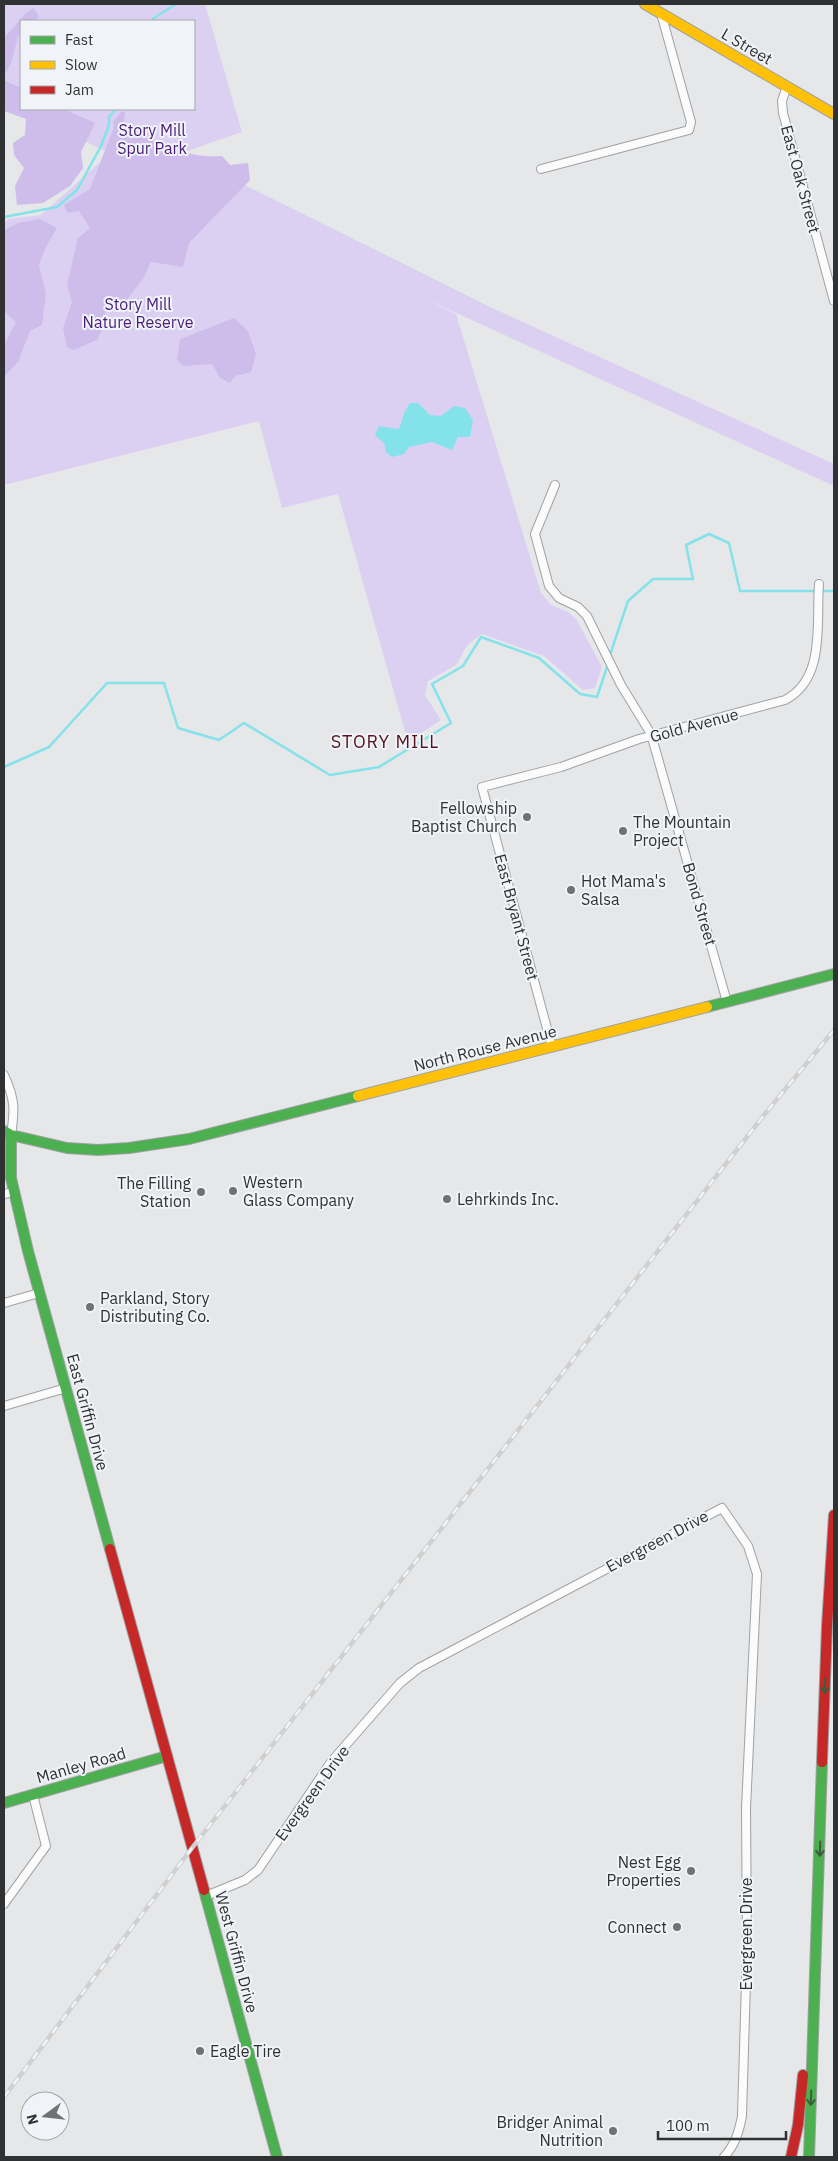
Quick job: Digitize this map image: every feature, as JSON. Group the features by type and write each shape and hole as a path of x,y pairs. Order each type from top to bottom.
{"main road":[{"name":"L Street","path":"645,4 834,114"},
{"name":"North Rouse Avenue","path":"8,1133 70,1149 111,1150 189,1139 834,974"},
{"name":"East Griffin Drive","path":"8,1133 10,1162 9,1193 66,1388 167,1756"},
{"path":"809,2157 827,1626 834,1515"},
{"name":"Manley Road","path":"4,1803 167,1756"},
{"name":"West Griffin Drive","path":"167,1756 277,2157"},
{"path":"791,2157 798,2125 816,1963"}],"street":[{"path":"541,169 689,130 691,122 661,13"},
{"name":"East Oak Street","path":"787,86 782,101 783,113 834,301"},
{"name":"Bond Street","path":"555,485 535,534 549,586 559,598 578,607 586,614 619,680 651,736 728,1002"},
{"name":"Gold Avenue","path":"482,787 561,768 651,736 794,696 805,683 813,665 819,584"},
{"name":"East Bryant Street","path":"482,787 552,1047"},
{"name":"East Griffin Drive","path":"4,1075 12,1093 15,1109 8,1133"},
{"path":"4,1303 39,1293"},
{"path":"4,1406 66,1388"},
{"name":"Evergreen Drive","path":"206,1896 241,1882 258,1870 332,1762 400,1683 419,1668 722,1508 748,1546 757,1574 746,1808 747,1948 742,2116 736,2140 724,2157"},
{"path":"4,1904 45,1850 46,1842 33,1795"}],"green space":[{"name":"Story Mill Nature Reserve","path":"4,4 205,4 242,132 181,153 490,307 834,464 834,486 417,295 456,314 541,593 551,605 568,612 576,619 602,667 595,688 583,690 544,656 482,634 468,644 456,665 428,681 425,695 441,720 408,742 338,494 282,508 259,421 4,485 4,223 9,219 41,215 110,153 4,104"}],"shaded area":[{"path":"34,8 39,17 35,20 20,20 20,33 12,61 4,76 4,38 26,13"},
{"path":"4,80 20,88 20,110 66,110 95,123 81,152 83,168 70,186 43,203 17,205 15,186 24,168 14,155 13,143 25,135 26,119 4,111"},
{"path":"122,111 125,113 124,121 128,129 174,149 197,155 222,156 230,165 248,163 250,180 189,243 183,267 151,262 143,279 121,307 106,303 103,328 97,340 74,350 67,347 63,328 72,302 67,285 78,238 90,228 79,211 67,213 64,205 90,189 114,127 113,122"},
{"path":"40,219 57,228 45,249 39,265 46,293 42,325 30,331 18,362 4,377 4,345 16,322 4,311 4,230 18,223"},
{"path":"234,318 248,331 256,354 251,372 235,376 230,383 220,378 212,364 183,366 177,360 180,339"}],"water":[{"path":"410,403 418,403 430,415 441,416 454,406 465,408 473,420 470,437 458,437 452,450 432,442 409,447 404,454 392,457 386,452 384,443 375,435 379,426 399,429"}],"waterway":[{"path":"153,20 176,4"},
{"path":"4,217 57,207 77,190 101,146 109,125 109,117 115,110"},
{"path":"609,658 628,601 653,579 693,579 686,545 709,534 729,543 740,591 834,591"},
{"path":"4,767 49,747 107,683 164,683 178,728 219,740 244,723 330,775 379,767 451,723 432,684 463,666 481,637 539,658 580,694 597,697 608,664"}],"railway":[{"path":"4,2097 192,1848 764,1115 834,1030"}],"traffic: fast":[{"path":"707,1007 834,974"},
{"path":"4,1131 11,1135 67,1148 98,1150 129,1148 189,1139 358,1096"},
{"path":"11,1135 11,1178 28,1251 110,1549"},
{"path":"4,1803 167,1756"},
{"path":"809,2157 822,1762"},
{"path":"204,1890 277,2157"}],"traffic: slow":[{"path":"645,4 834,114"},
{"path":"358,1096 707,1007"}],"traffic: jam":[{"path":"822,1762 827,1626 834,1515"},
{"path":"110,1549 204,1890"},
{"path":"791,2157 798,2125 803,2075"}],"place":[{"name":"Fellowship Baptist Church","path":"527,817"},
{"name":"The Mountain Project","path":"623,831"},
{"name":"Hot Mama's Salsa","path":"571,890"},
{"name":"Western Glass Company","path":"233,1191"},
{"name":"The Filling Station","path":"201,1192"},
{"name":"Lehrkinds Inc.","path":"447,1199"},
{"name":"Parkland, Story Distributing Co.","path":"90,1307"},
{"name":"Nest Egg Properties","path":"691,1871"},
{"name":"Connect","path":"677,1927"},
{"name":"Eagle Tire","path":"200,2051"},
{"name":"Bridger Animal Nutrition","path":"613,2131"}],"district":[{"name":"STORY MILL","path":"385,741"}],"park label":[{"name":"Story Mill Spur Park","path":"152,139"}]}
